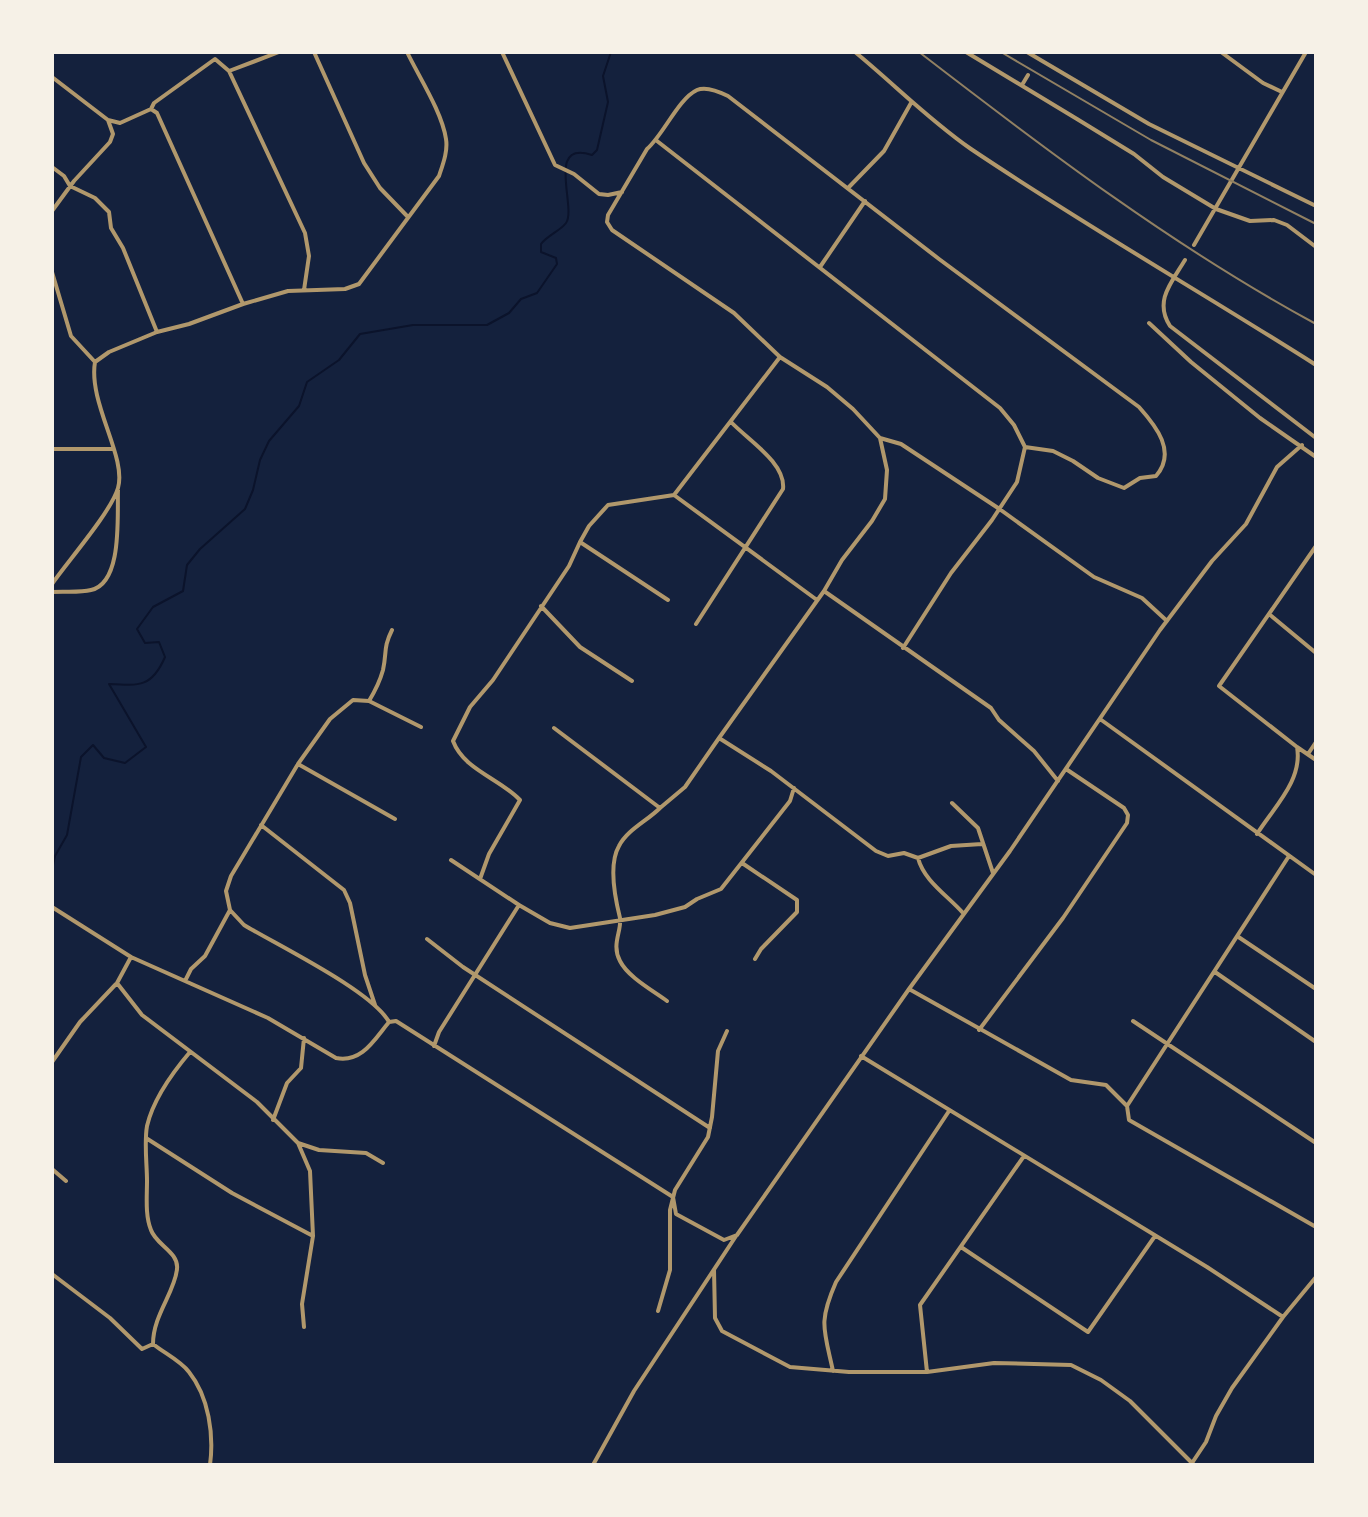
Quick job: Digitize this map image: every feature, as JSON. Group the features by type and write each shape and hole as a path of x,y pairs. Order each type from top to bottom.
{"street":[{"path":"229,71 279,52"},
{"path":"314,52 364,163 380,188 408,217"},
{"path":"52,592 91,591 102,585 112,566 119,520 119,475 98,400 93,373 95,362 109,352 157,332 243,304 288,291 345,289 359,284 439,176 446,155 443,126 407,52"},
{"path":"502,52 548,153 559,167 599,194 622,192"},
{"path":"855,52 911,103 970,148 1316,365"},
{"path":"966,52 1216,209 1250,221 1274,220 1287,225 1316,247"},
{"path":"1027,52 1149,124 1316,206"},
{"path":"1221,52 1263,83 1283,92"},
{"path":"1194,245 1306,52"},
{"path":"1033,66 1038,58"},
{"path":"52,77 108,120 120,123 151,109 154,103 215,59 229,71 305,233 309,256 304,290"},
{"path":"1022,85 1028,75"},
{"path":"1025,447 1053,451 1098,478 1124,488 1140,478 1156,476 1164,467 1160,429 1139,407 849,187 721,92 697,90 681,105 657,141 647,149 608,215 607,222 612,230 734,313 780,357 836,395 880,438 901,444 1094,577 1142,598 1167,621"},
{"path":"849,187 884,151 911,103"},
{"path":"151,109 157,113 243,304"},
{"path":"52,211 110,142 113,134 108,120"},
{"path":"657,141 1000,408 1014,425 1025,447 1017,482 951,573 903,648"},
{"path":"52,167 64,176 70,186 95,198 109,212 111,228 123,248 157,332"},
{"path":"820,267 865,201"},
{"path":"1185,260 1163,303 1161,313 1170,326 1316,438"},
{"path":"52,272 71,336 95,362"},
{"path":"1149,323 1260,418 1316,457"},
{"path":"480,879 489,854 520,800 458,754 453,741 470,707 493,680 569,566 589,526 608,505 674,495 780,357"},
{"path":"696,624 783,489 784,480 777,467 731,422"},
{"path":"667,1001 631,974 620,961 616,937 621,921 614,898 614,862 618,847 685,787 824,591 842,560 864,533 885,499 887,470 880,438"},
{"path":"593,1465 634,1391 861,1056 1058,781 1167,621 1212,561 1246,524 1277,467 1302,445"},
{"path":"52,449 113,449"},
{"path":"52,584 106,511 118,488"},
{"path":"674,495 817,600"},
{"path":"580,542 668,600"},
{"path":"1316,546 1219,686 1316,760"},
{"path":"824,591 991,708 999,720 1034,751 1058,781"},
{"path":"541,606 580,647 632,681"},
{"path":"1269,614 1316,653"},
{"path":"369,701 378,685 383,667 383,647 392,630"},
{"path":"389,1022 375,1005 244,925 230,910 226,891 231,876 298,764 338,712 353,700 369,701 421,727"},
{"path":"1100,719 1316,875"},
{"path":"554,728 660,808"},
{"path":"719,738 794,788 876,851 888,856 904,853 918,858 951,846 982,844"},
{"path":"1308,754 1316,742"},
{"path":"1257,834 1297,771 1297,747"},
{"path":"298,764 395,819"},
{"path":"979,1030 1063,918 1127,823 1128,815 1124,808 1066,769"},
{"path":"451,860 550,923 570,928 621,921 685,907 721,889 790,801 794,788"},
{"path":"952,803 978,828 993,873"},
{"path":"261,825 344,890 350,903 365,975 375,1005"},
{"path":"1127,1106 1289,856"},
{"path":"918,858 922,874 964,914"},
{"path":"742,863 797,900 797,912 755,959"},
{"path":"434,1046 439,1032 519,905"},
{"path":"52,907 131,957 268,1018 336,1058 347,1060 363,1053 389,1022 396,1021 673,1197 676,1214 724,1240 737,1235"},
{"path":"185,981 191,969 205,956 230,910"},
{"path":"1237,936 1316,989"},
{"path":"427,939 475,974 710,1128"},
{"path":"52,1062 80,1022 117,983 131,957"},
{"path":"1215,972 1316,1042"},
{"path":"117,983 142,1015 257,1102 298,1143 319,1150 366,1153 383,1163"},
{"path":"909,989 1071,1080 1106,1085 1127,1106 1129,1120 1316,1227"},
{"path":"1133,1021 1316,1143"},
{"path":"658,1311 670,1270 670,1210 673,1197 708,1137 718,1051 727,1031"},
{"path":"273,1120 287,1083 301,1068 304,1038"},
{"path":"153,1344 159,1313 177,1271 176,1259 154,1237 150,1228 146,1138 149,1118 158,1099 190,1052"},
{"path":"861,1056 1283,1317"},
{"path":"833,1371 822,1321 836,1282 949,1110"},
{"path":"146,1138 232,1193 313,1236"},
{"path":"298,1143 310,1171 313,1236 302,1304 304,1327"},
{"path":"927,1372 920,1305 1024,1156"},
{"path":"52,1169 66,1181"},
{"path":"961,1247 1088,1332 1155,1236"},
{"path":"714,1270 715,1318 722,1331 790,1367 833,1371 927,1372 994,1363 1071,1365 1101,1380 1130,1401 1193,1464 1232,1388 1316,1277"},
{"path":"52,1274 110,1318 142,1349 153,1344"},
{"path":"153,1344 189,1371 201,1395 213,1437 210,1465"}],"waterway":[{"path":"52,870 55,856 67,835 81,757 93,745 104,758 125,763 146,747 109,684 144,682 160,667 165,657 159,642 145,643 137,629 153,607 183,591 187,565 200,549 245,509 269,441 299,406 307,382 339,360 360,334 413,325 487,325 509,313 521,299 537,293 557,264 556,258 541,252 541,244 566,223 566,166 570,157 578,153 592,155 597,150 608,102 603,76 611,52"}],"railway":[{"path":"919,52 1063,161 1161,230 1316,324"},
{"path":"1001,52 1151,140 1316,224"}]}
